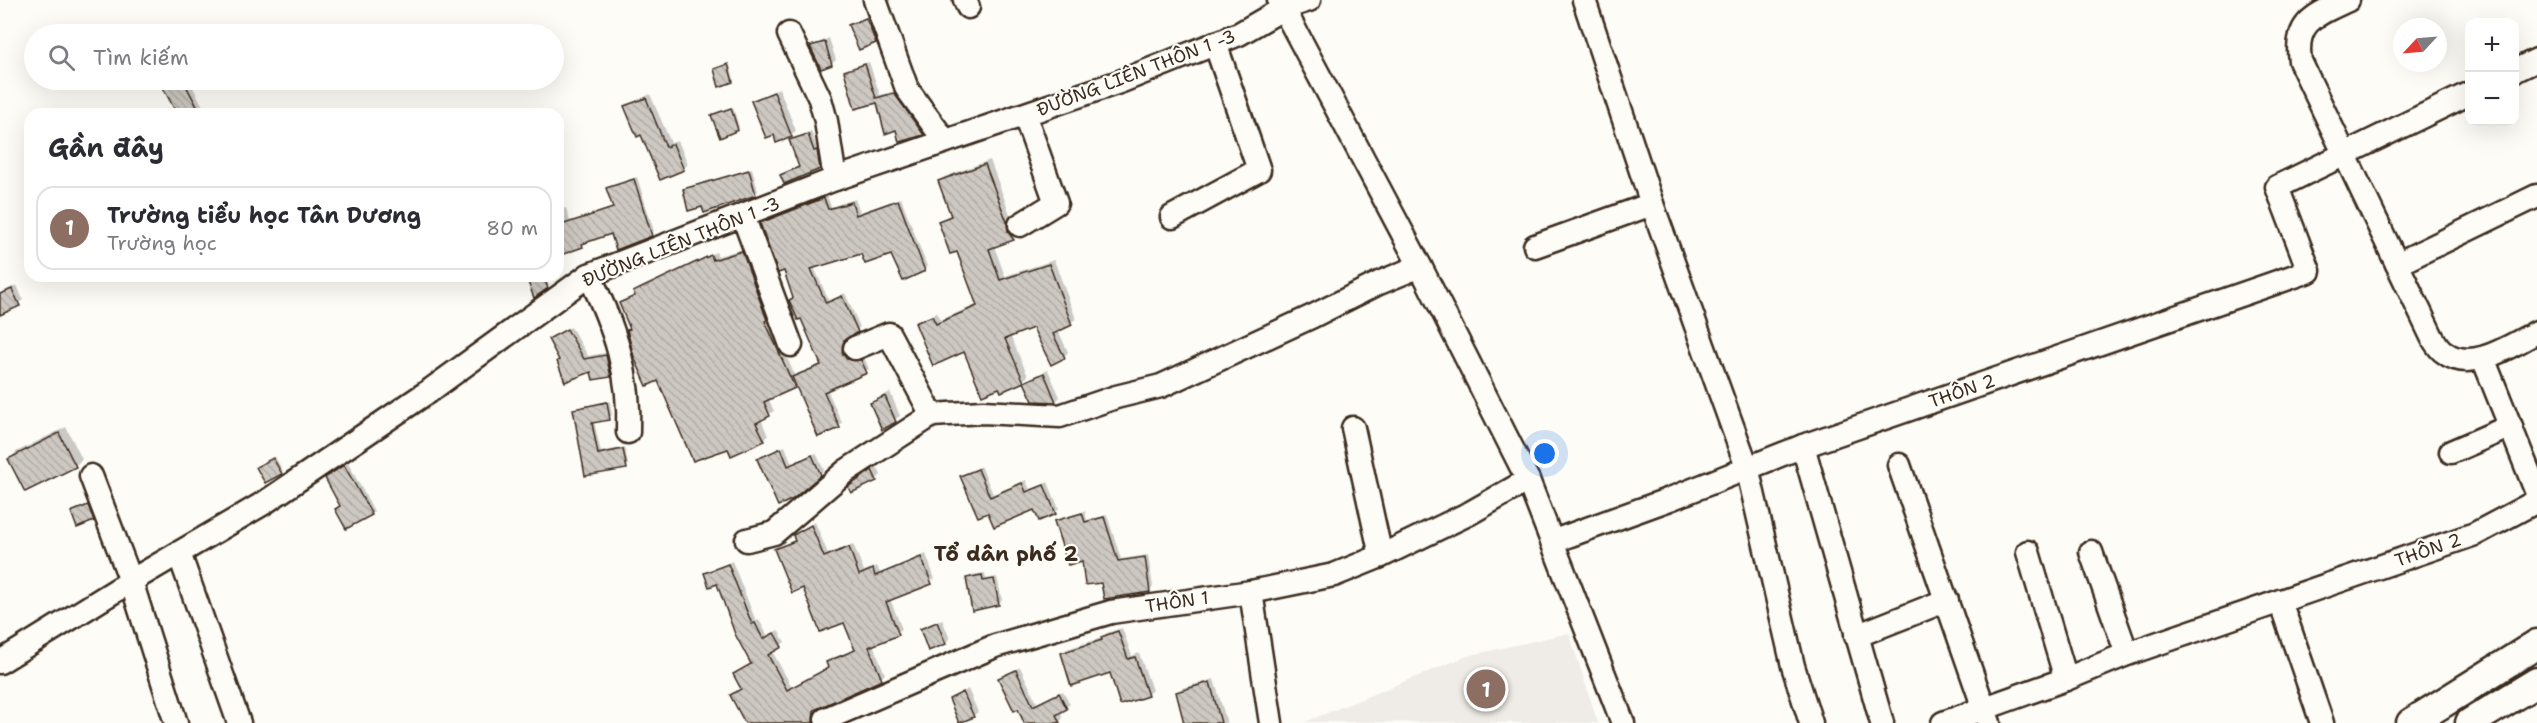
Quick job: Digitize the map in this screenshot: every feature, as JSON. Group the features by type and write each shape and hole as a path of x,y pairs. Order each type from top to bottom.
{"main road":[{"path":"2412,723 2537,644"},
{"path":"2470,723 2537,682"}],"street":[{"path":"875,0 907,89 945,141"},
{"name":"ĐƯỜNG LIÊN THÔN 1 -3","path":"0,662 131,581 264,503 432,389 589,275 835,179 1122,81 1239,34 1282,4 1309,0"},
{"path":"1584,0 1652,204 1747,467 1793,666 1811,723"},
{"path":"2348,0 2319,14 2301,29 2298,46 2300,61 2432,337 2444,352 2461,361 2483,358 2537,332"},
{"path":"1282,4 1420,266 1528,480 1554,541 1623,723"},
{"path":"789,34 820,99 826,121 835,179"},
{"path":"1172,217 1259,170 1215,43"},
{"path":"2519,69 2537,60"},
{"path":"2344,154 2465,95"},
{"path":"1020,225 1056,203 1025,116"},
{"name":"THÔN 2","path":"1803,446 2309,271 2277,187 2344,154"},
{"path":"2397,264 2537,196"},
{"path":"1535,246 1652,204"},
{"path":"743,216 791,345"},
{"path":"747,540 774,533 846,471 932,415 983,412 1060,416 1116,396 1161,386 1379,283 1420,266"},
{"path":"589,275 611,320 622,360 629,405 628,432"},
{"path":"855,348 889,334 932,415"},
{"path":"2483,358 2537,493"},
{"path":"2451,452 2511,426"},
{"path":"1353,428 1381,556"},
{"path":"1554,541 1671,499 1803,446 1882,723"},
{"path":"1899,465 1986,717"},
{"path":"91,476 131,581 176,723"},
{"name":"THÔN 1","path":"828,723 826,719 995,646 1111,612 1251,591 1334,575 1381,556 1470,513 1528,480"},
{"name":"THÔN 2","path":"1943,723 1986,717 2127,654 2475,534 2537,501"},
{"path":"2028,552 2066,680"},
{"path":"2091,552 2127,654"},
{"path":"179,553 239,723"},
{"path":"1251,591 1271,723"},
{"path":"1856,636 1947,600"},
{"path":"2280,601 2322,723"}],"shaded area":[{"path":"1569,633 1598,723 1305,722 1467,656"}],"building":[{"path":"866,18 876,43 859,50 848,25"},
{"path":"825,42 832,65 821,69 810,46"},
{"path":"728,64 733,82 719,87 714,69"},
{"path":"865,64 876,98 894,93 924,135 899,142 896,130 885,134 877,103 855,109 844,71"},
{"path":"164,90 188,90 198,108 174,108"},
{"path":"774,92 792,137 776,143 774,135 766,138 751,101"},
{"path":"646,98 666,147 673,144 684,170 660,180 641,135 637,137 624,106"},
{"path":"731,108 738,130 720,138 711,115"},
{"path":"808,134 814,151 817,150 820,169 784,184 780,175 799,167 789,140"},
{"path":"985,164 1007,222 1008,232 1014,240 989,249 1000,280 1049,264 1072,325 1053,334 1065,358 1051,365 1033,328 1005,339 1024,382 1001,392 999,388 982,395 964,352 933,366 915,323 932,316 936,324 977,306 957,252 950,254 938,221 951,216 938,181"},
{"path":"749,170 756,195 704,213 702,207 688,211 683,189"},
{"path":"634,179 652,236 616,250 611,234 582,244 583,247 564,254 564,224 613,208 606,188"},
{"path":"824,198 828,209 852,202 856,215 898,200 925,271 903,281 891,255 865,264 861,254 811,269 826,303 842,296 858,332 844,340 842,353 847,359 861,360 867,373 824,392 840,428 818,437 792,377 821,365 801,319 798,320 789,300 793,298 784,271 778,273 760,223"},
{"path":"742,251 767,320 765,321 795,388 764,402 770,416 756,423 765,441 731,456 728,449 693,461 658,381 647,386 634,357 627,330 630,329 619,303 635,296 633,292 711,255 713,260"},
{"path":"528,282 546,282 548,288 534,298"},
{"path":"12,289 20,306 0,315 0,294"},
{"path":"567,329 584,359 606,355 611,377 593,380 591,372 565,382 557,361 559,360 548,339"},
{"path":"1044,373 1056,402 1033,401 1024,382"},
{"path":"885,396 896,422 882,430 870,403"},
{"path":"607,402 610,420 592,423 598,454 623,449 627,469 585,476 573,409"},
{"path":"59,433 76,467 25,492 8,459"},
{"path":"781,448 788,466 812,455 821,475 793,499 778,506 757,459"},
{"path":"273,458 282,474 265,483 256,467"},
{"path":"344,465 372,515 346,529 335,509 340,506 325,478"},
{"path":"978,469 990,497 1022,483 1026,492 1044,485 1056,514 1039,521 1034,510 994,527 988,513 978,517 960,476"},
{"path":"872,470 877,481 851,493 848,487"},
{"path":"88,505 94,521 77,528 71,512"},
{"path":"1082,513 1085,522 1104,517 1118,561 1145,557 1150,592 1104,599 1101,583 1085,585 1082,561 1068,565 1054,521"},
{"path":"811,525 824,557 849,547 859,575 873,569 875,576 921,557 932,584 886,602 899,635 869,647 882,680 814,710 813,723 745,723 730,695 741,689 733,674 751,664 735,634 717,584 709,587 704,573 728,564 752,624 755,623 763,639 774,633 782,647 768,655 787,690 828,668 826,662 855,650 844,623 820,632 803,588 792,593 774,549 795,541 793,535"},
{"path":"982,575 983,581 994,579 999,605 972,611 966,578"},
{"path":"937,622 946,644 928,651 920,629"},
{"path":"1118,631 1128,659 1135,657 1148,696 1120,705 1110,673 1071,686 1061,653 1102,640 1101,637"},
{"path":"1016,670 1033,706 1059,693 1067,709 1056,715 1060,723 1024,723 1018,709 1014,711 998,678"},
{"path":"1210,682 1221,723 1184,723 1176,692"},
{"path":"963,692 974,717 959,723 949,699"}],"place":[{"name":"Trường tiểu học Tân Dương","path":"1486,689"}],"district":[{"name":"Tổ dân phố 2","path":"1006,554"}]}
